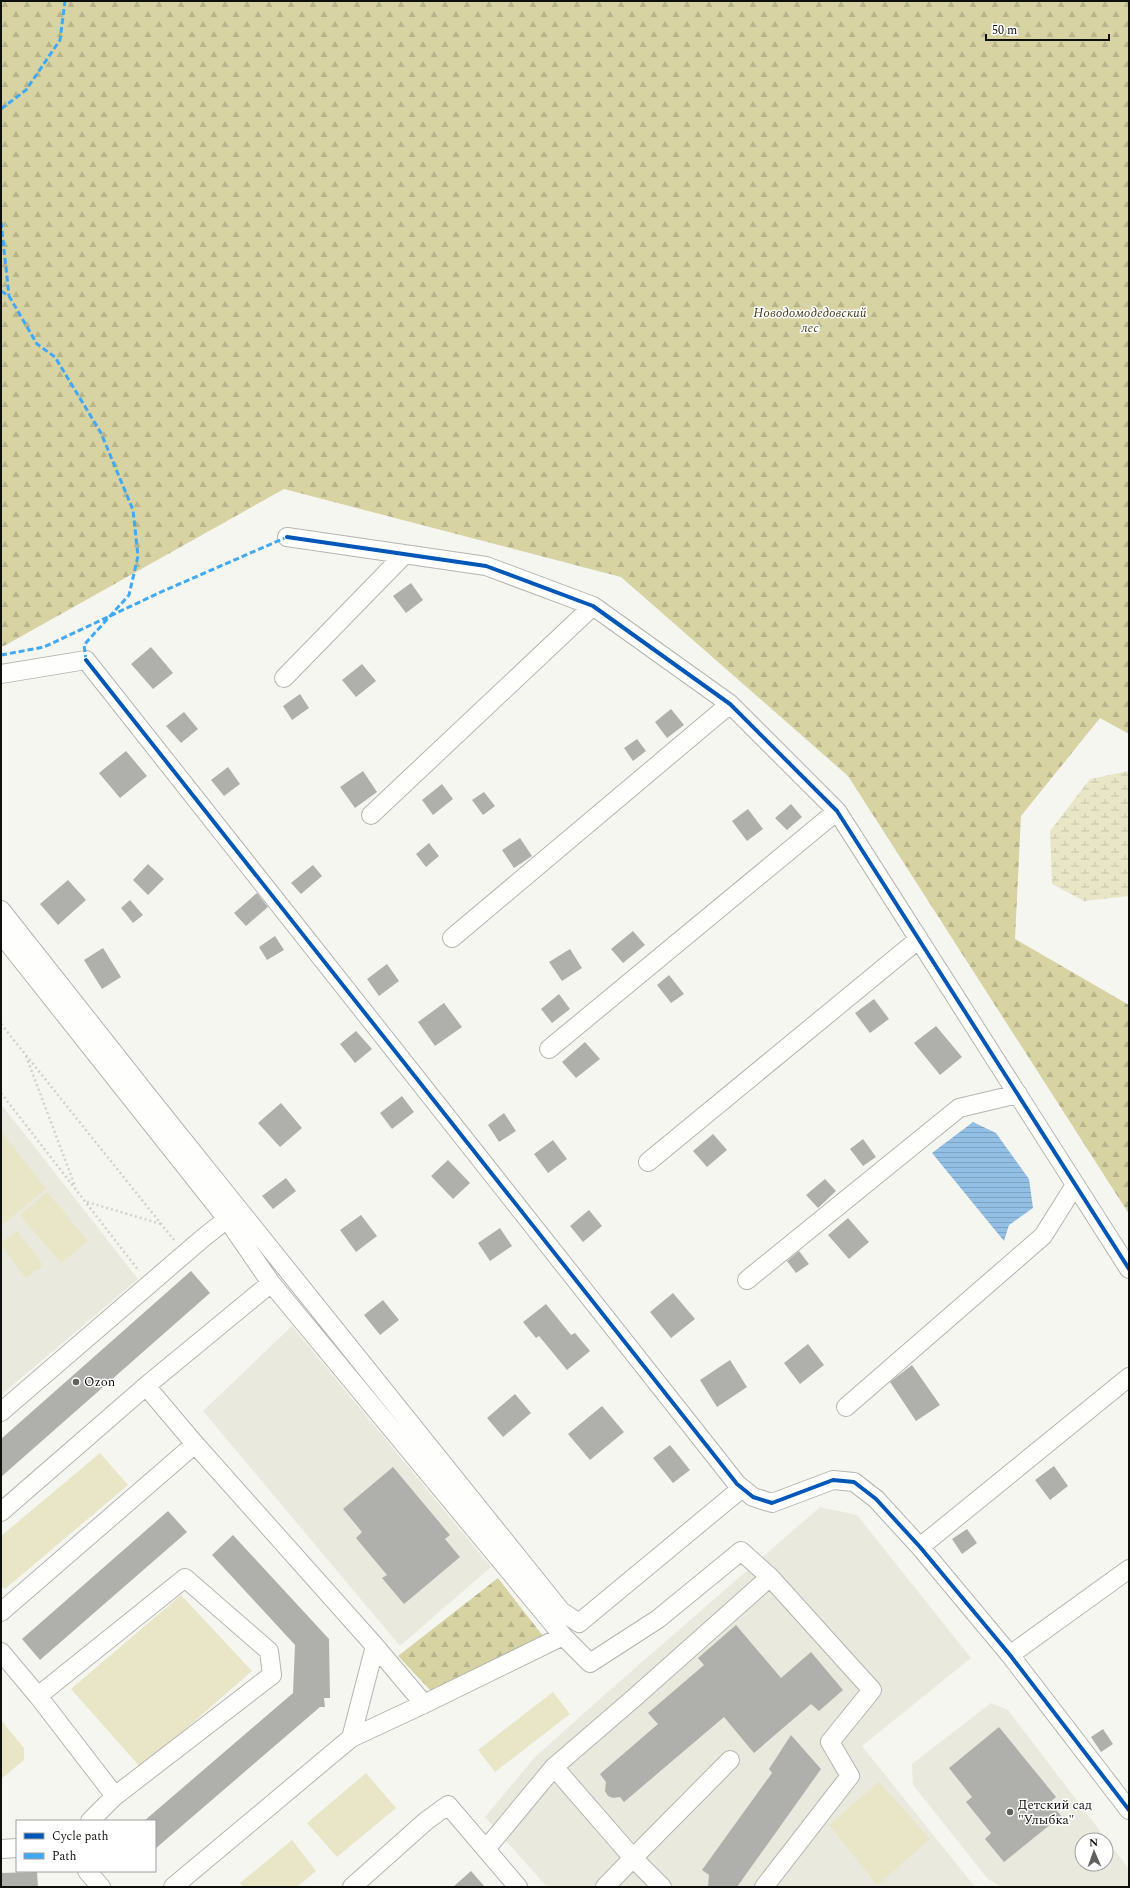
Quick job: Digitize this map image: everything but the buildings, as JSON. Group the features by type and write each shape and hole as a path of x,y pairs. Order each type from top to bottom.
{"street":[{"path":"286,537 486,566 593,606 730,704 837,811 1129,1269"},
{"path":"284,678 405,554"},
{"path":"371,815 593,606"},
{"path":"1,674 86,660 742,1488 753,1497 772,1503 833,1480 854,1482 876,1499 920,1547 1010,1655 1129,1810"},
{"path":"452,938 730,704"},
{"path":"549,1049 837,811"},
{"path":"1,910 155,1105 561,1610 579,1623 742,1488"},
{"path":"1,934 7,954 227,1219 271,1283 563,1636 590,1663 658,1619 741,1551 770,1577 872,1690 830,1742 850,1776 764,1887"},
{"path":"648,1162 919,939"},
{"path":"747,1280 959,1108 1018,1094"},
{"path":"846,1407 1043,1236 1075,1185"},
{"path":"1,1412 149,1284 227,1219"},
{"path":"1,1512 146,1386 271,1283"},
{"path":"920,1547 1129,1377"},
{"path":"146,1386 195,1444 375,1646 424,1704"},
{"path":"1,1612 195,1444"},
{"path":"1010,1655 1129,1569"},
{"path":"486,1849 554,1767 770,1577"},
{"path":"38,1696 186,1578 269,1651 272,1674 115,1796 91,1820"},
{"path":"173,1887 351,1738 563,1636"},
{"path":"351,1738 375,1646"},
{"path":"1,1652 38,1696 115,1796"},
{"path":"605,1887 730,1760"},
{"path":"554,1767 633,1858 662,1887"},
{"path":"352,1887 426,1821 448,1805 518,1887"},
{"path":"1,1849 16,1848"},
{"path":"88,1872 100,1887"}],"path":[{"path":"1,1024 185,1254"},
{"path":"25,1053 76,1190"},
{"path":"1,1093 149,1284"},
{"path":"86,1202 161,1224"}],"shaded area":[{"path":"1,1104 138,1279 1,1395"},
{"path":"292,1326 491,1567 400,1646 203,1411"},
{"path":"820,1507 857,1515 971,1658 862,1746 975,1887 547,1887 485,1817 535,1757"},
{"name":"Детский сад \"Улыбка\"","path":"991,1703 1008,1710 1101,1832 1074,1832 1074,1872 1114,1872 1114,1849 1129,1869 1129,1887 1002,1887 988,1879 913,1785 912,1764"}],"green space":[{"name":"Новодомодедовский лес","path":"1,1 1129,1 1129,734 1100,718 1021,816 1015,939 1129,1005 1129,1214 848,776 621,577 284,489 4,646 1,646"},
{"path":"1129,771 1129,896 1084,901 1052,884 1050,831 1090,779"},
{"path":"1,1131 46,1189 1,1226"},
{"path":"47,1192 88,1241 61,1263 20,1215"},
{"path":"17,1231 43,1265 26,1278 1,1245 1,1243"},
{"path":"100,1453 128,1485 5,1589 1,1586 1,1536"},
{"path":"498,1578 543,1636 431,1691 398,1656"},
{"path":"181,1595 252,1671 141,1768 71,1689"},
{"path":"553,1692 570,1714 495,1772 478,1750"},
{"path":"1,1720 24,1748 24,1760 1,1779"},
{"path":"366,1773 396,1808 337,1857 307,1823"},
{"path":"879,1782 930,1839 877,1885 829,1825"},
{"path":"292,1840 316,1871 297,1887 243,1887 240,1883"}],"water":[{"path":"973,1122 996,1133 1029,1179 1033,1208 1009,1225 1004,1241 932,1153"}],"marked path":[{"path":"1,109 26,90 60,40 65,1"},
{"path":"1,222 9,296"},
{"path":"1,291 9,296 37,344 55,357 101,433 133,510 138,556 129,595 84,645 86,660"},
{"path":"1,655 44,647 161,592 287,537"}],"cycle path":[{"path":"287,537 486,566 593,606 730,704 837,811 1129,1269"},
{"path":"86,660 737,1484 753,1497 772,1503 833,1480 854,1482 876,1499 920,1547 1010,1655 1129,1810"}],"place":[{"name":"Ozon","path":"76,1382"},
{"name":"Детский сад \"Улыбка\"","path":"1010,1812"}]}
